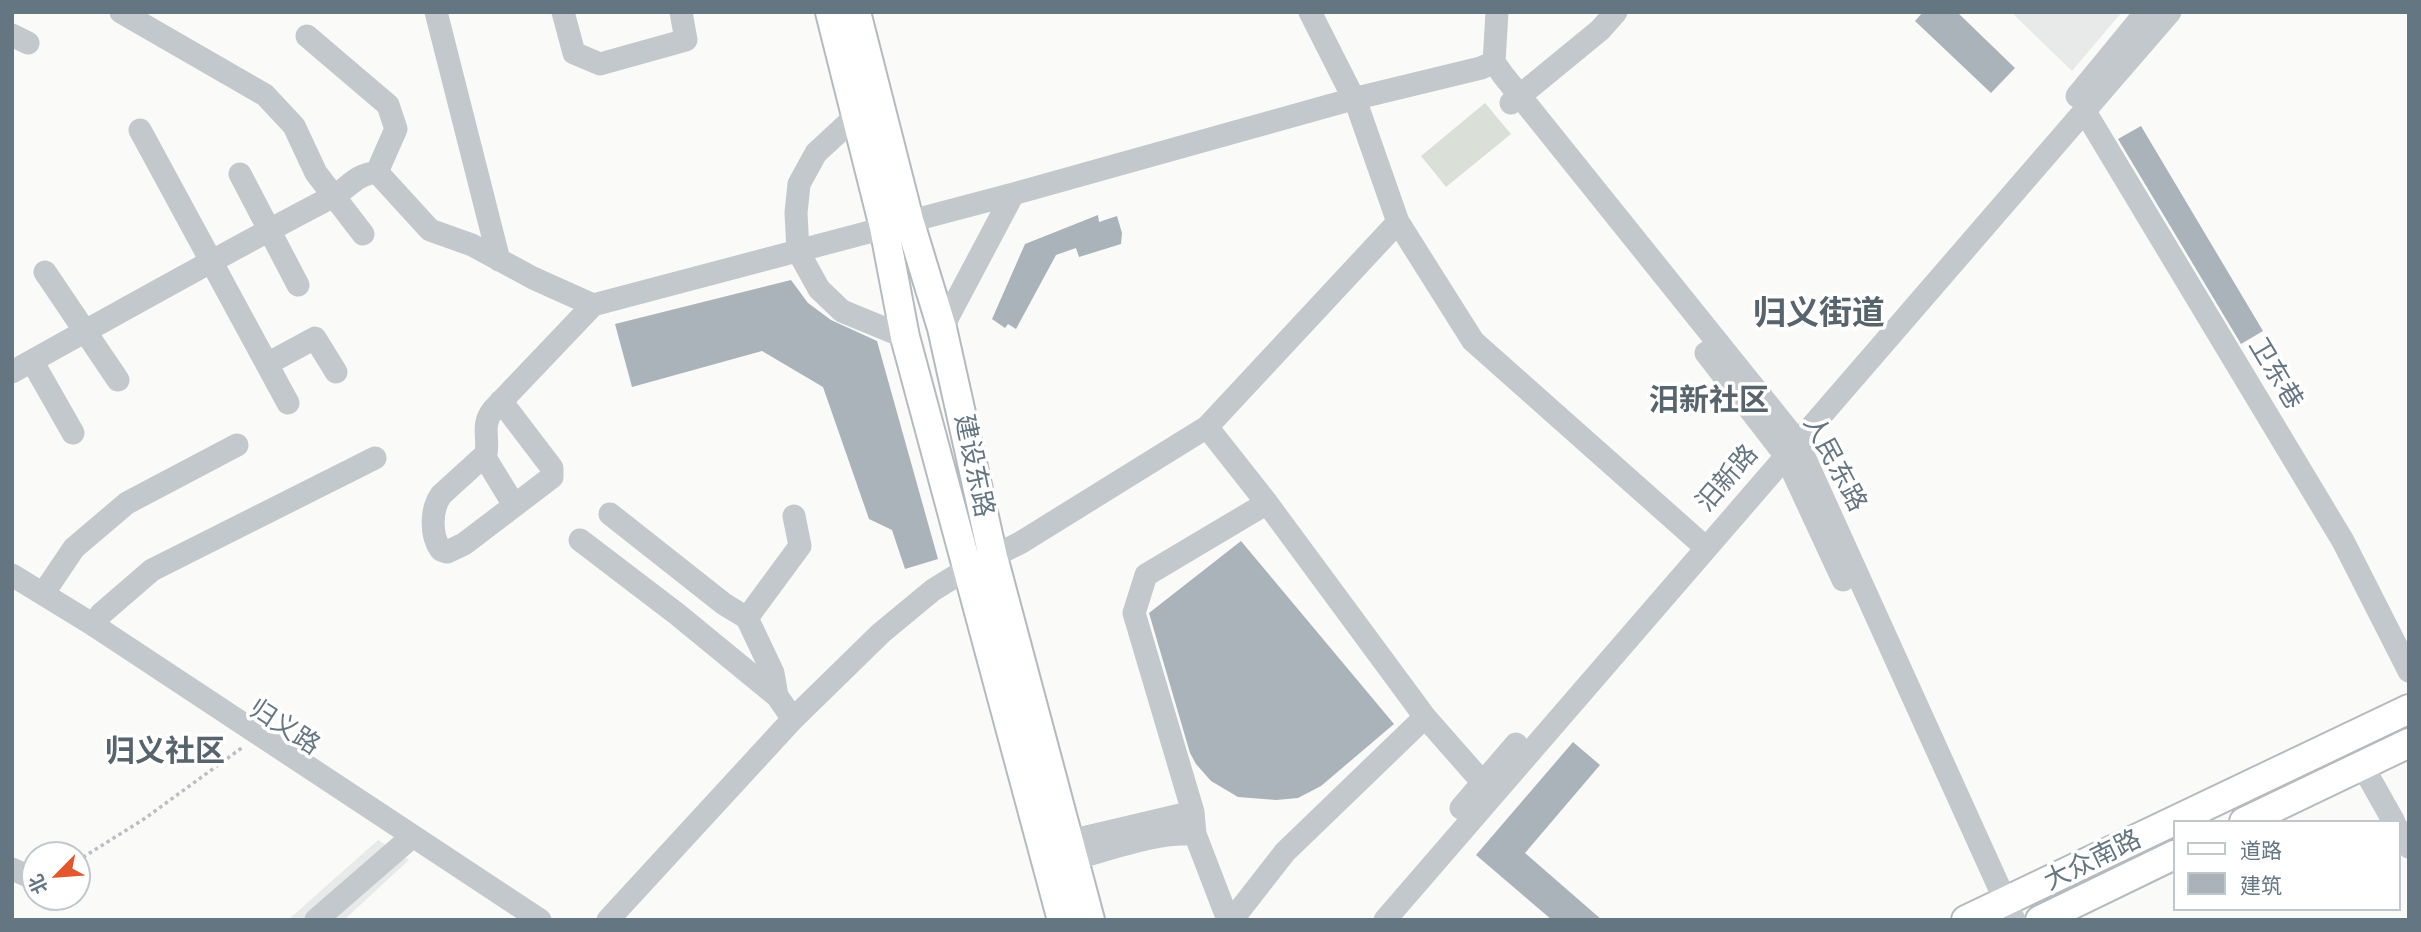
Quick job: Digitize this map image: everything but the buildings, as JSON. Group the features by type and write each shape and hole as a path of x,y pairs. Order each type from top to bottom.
{"main road":[{"name":"建设东路","path":"830,12 857,115 899,232 942,328 980,563"},
{"name":"建设东路","path":"856,12 899,232 905,337 980,563 1058,853 1090,920"},
{"name":"大众南路","path":"2188,820 2409,709"},
{"path":"2248,820 2409,743"},
{"name":"大众南路","path":"1966,920 2004,912 2172,828"},
{"name":"建设东路","path":"1058,853 1062,920"},
{"name":"大众南路","path":"2040,920 2172,856"}],"street":[{"path":"121,12 265,95 294,127 327,199 363,234"},
{"path":"436,12 499,260"},
{"path":"563,12 574,53 600,64 686,40 681,12"},
{"path":"1310,12 1355,102 1398,222 1473,341 1700,542"},
{"path":"1484,12 1492,71"},
{"path":"1492,71 1497,12"},
{"path":"1515,100 1600,30 1616,12"},
{"path":"1786,442 2146,12"},
{"name":"汨新路","path":"1385,920 1488,788 1786,442 2170,12"},
{"path":"307,36 388,105 396,130 377,172"},
{"path":"501,401 552,468 552,477 455,550 441,550 434,536 435,503 484,456 487,447 484,427 486,418 501,401 593,305 798,251 899,232 1355,102 1492,71"},
{"name":"人民东路","path":"1492,71 1786,442 2004,912"},
{"name":"卫东巷","path":"2084,110 2343,541 2409,671"},
{"path":"857,115 816,153 799,184 796,213 798,251 819,289 842,311 905,337"},
{"path":"140,130 288,403"},
{"path":"12,372 327,199 362,174 377,172"},
{"path":"377,172 430,230 472,246 593,305"},
{"path":"240,174 298,285"},
{"path":"942,328 1009,201"},
{"path":"608,920 793,719 881,633 933,590 1207,427 1398,222"},
{"path":"45,272 118,380"},
{"path":"267,364 315,338 336,372"},
{"path":"33,361 73,433"},
{"path":"1207,427 1267,503 1425,717 1488,788 1368,920"},
{"path":"43,594 74,548 127,503 237,445"},
{"path":"484,456 514,505"},
{"path":"94,626 101,614 152,570 375,458"},
{"path":"1230,920 1194,823 1134,613 1146,575 1267,503"},
{"path":"610,514 724,604 747,618 773,673 777,696"},
{"path":"747,618 800,546 794,516"},
{"path":"580,540 677,614 777,696 793,719"},
{"path":"12,575 94,626 540,920"},
{"name":"归义路","path":"12,586 407,841 523,920"},
{"path":"677,614 724,604"},
{"path":"1230,920 1285,852 1425,717"},
{"path":"2362,765 2393,820"},
{"path":"1058,853 1105,849 1175,833 1194,823"},
{"path":"316,920 407,841"}],"path":[{"path":"91,852 144,819 252,741"}],"shaded area":[{"path":"2011,12 2122,12 2072,71"},
{"path":"1485,103 1511,134 1446,187 1421,156"},
{"path":"378,840 409,860 344,920 288,920"}],"district":[{"name":"归义街道","path":"1819,315"},
{"name":"汨新社区","path":"1709,402"},
{"name":"归义社区","path":"165,753"}]}
